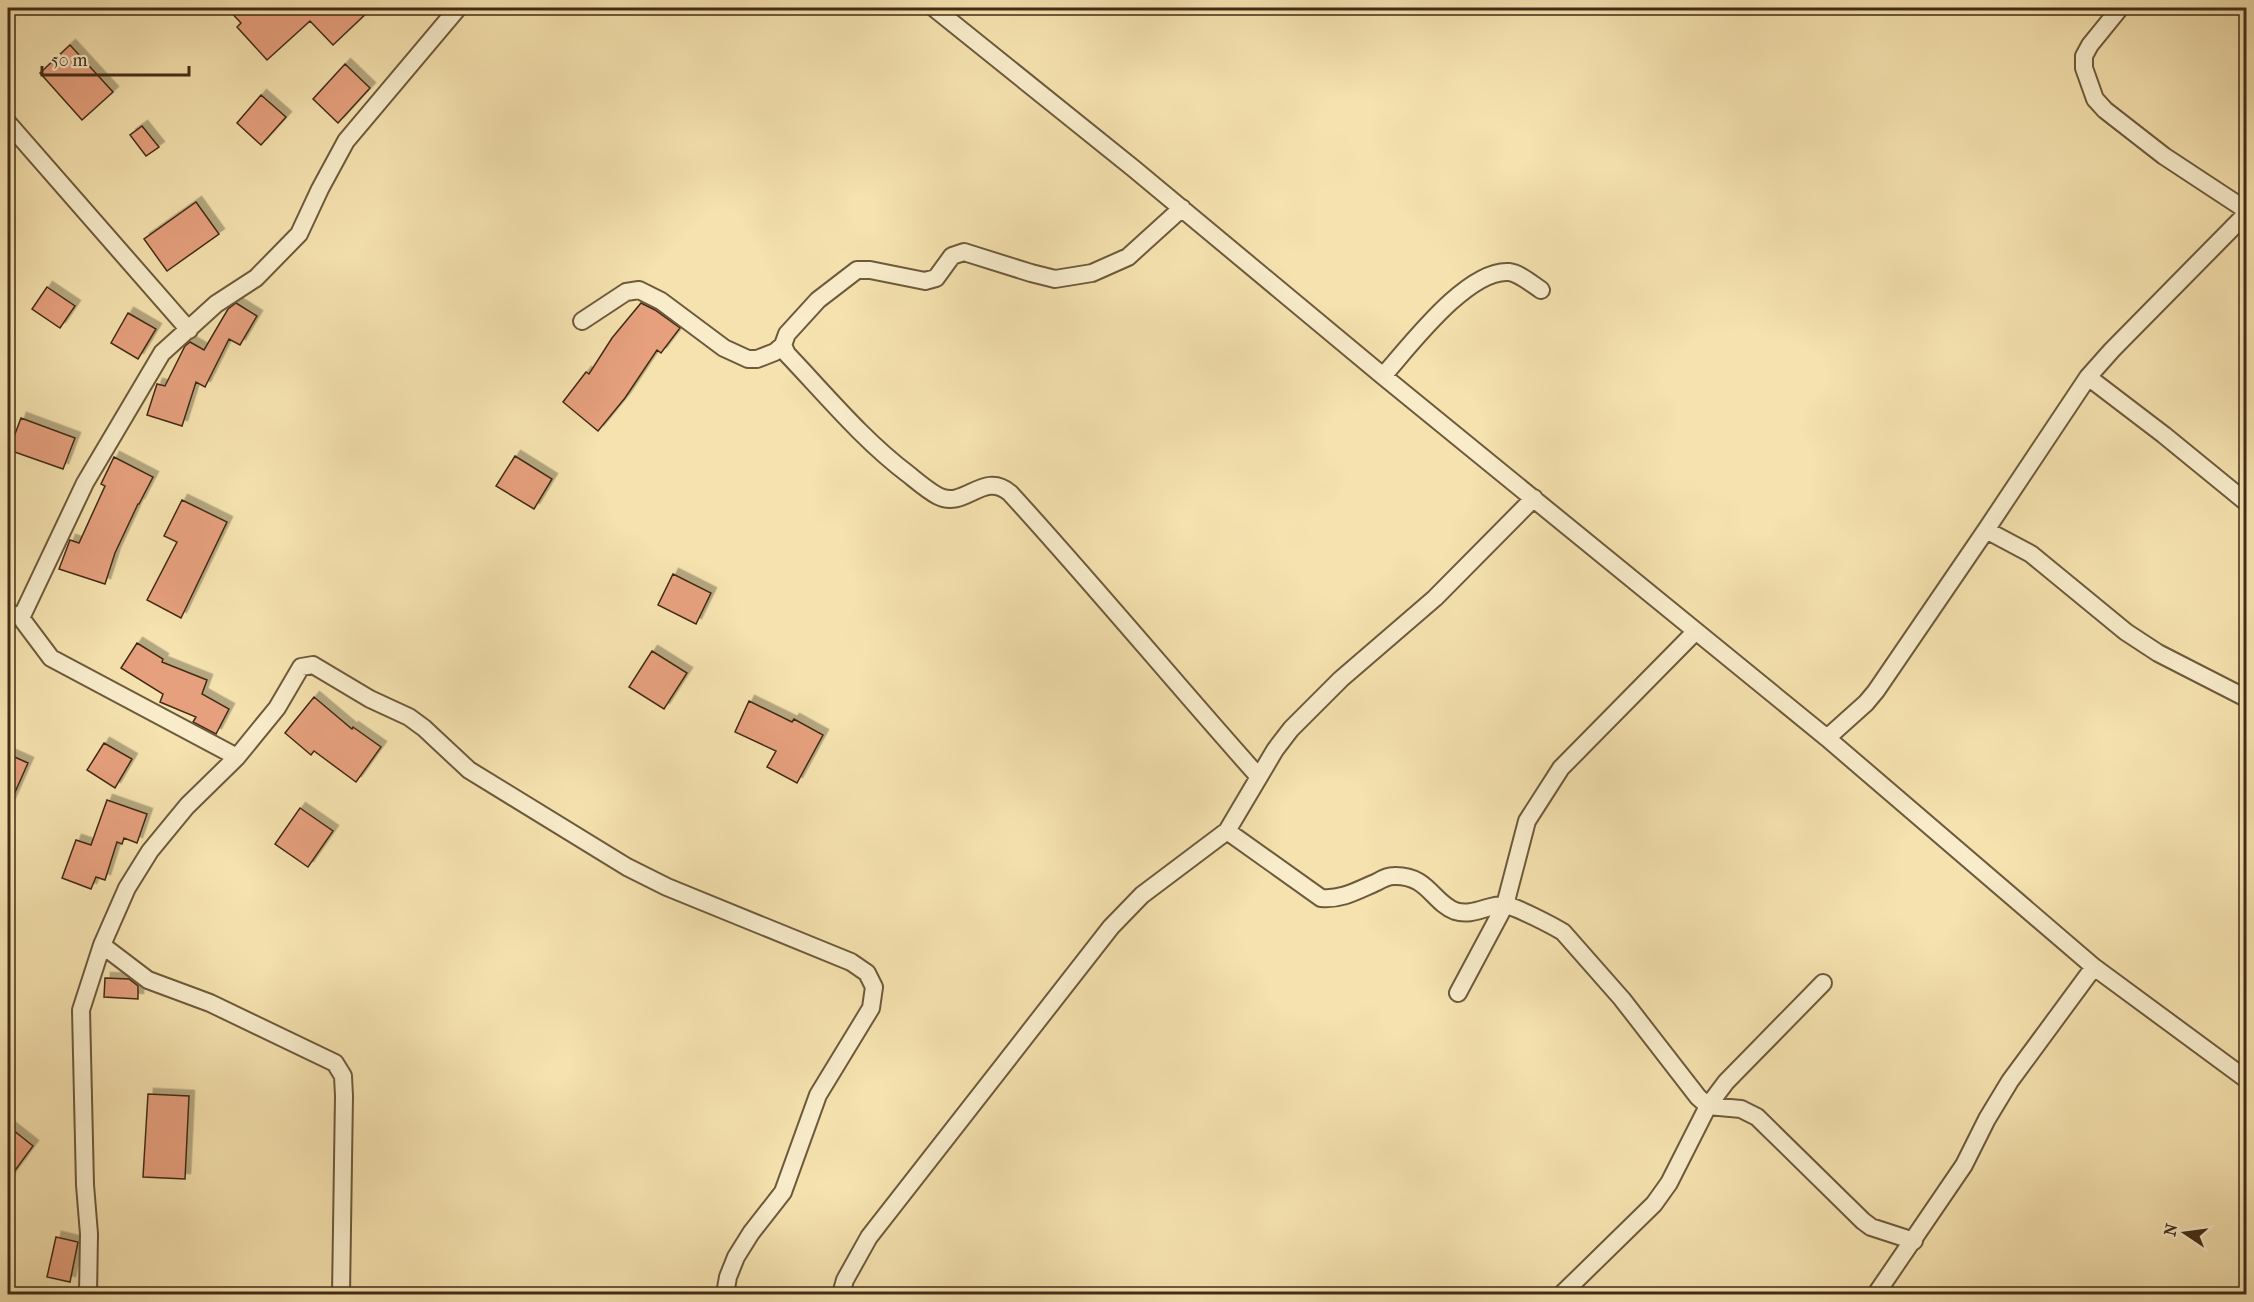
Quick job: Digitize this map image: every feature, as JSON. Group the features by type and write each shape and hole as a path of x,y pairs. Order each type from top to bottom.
{"street":[{"path":"237,757 51,658 14,615 85,483 162,353 216,304 256,278 299,234 346,141 458,8"},
{"path":"934,8 1182,208 1383,376 1827,738 2094,967 2247,1079"},
{"path":"1827,738 1866,703 1876,690 2088,377 2247,212 2164,156 2105,110 2095,99 2084,68 2084,56 2120,8"},
{"path":"8,123 189,330"},
{"path":"582,321 626,292 639,290 661,301 724,348 748,359 766,356 783,345 787,334 818,300 857,270 870,270 925,281 936,278 952,256 964,252 1055,279 1092,273 1128,257 1182,208"},
{"path":"1383,376 1454,298 1480,280 1496,272 1512,272 1541,290"},
{"path":"783,345 787,354 886,458 934,494 951,500 992,484 1002,486 1010,493 1092,582 1170,678 1259,777"},
{"path":"2088,377 2247,502"},
{"path":"841,1294 845,1280 869,1236 1111,927 1142,895 1227,831 1275,750 1299,721 1341,679 1435,598 1534,498"},
{"path":"1986,530 2031,554 2126,632 2157,653 2247,698"},
{"path":"1458,993 1505,905 1527,821 1561,768 1696,631"},
{"path":"88,1294 89,1234 85,1174 81,1010 102,945 127,888 150,851 187,806 237,757 277,708 301,667 313,665 370,699 409,717 469,770 627,867 667,887 851,962 867,973 874,987 871,1008 818,1095 783,1192 750,1233 736,1257 728,1277 725,1294"},
{"path":"1227,831 1321,898 1344,897 1391,875 1417,880 1453,910 1466,913 1505,905 1555,926 1563,932 1622,999 1698,1097 1708,1106 1741,1109 1757,1118 1863,1221 1871,1227 1914,1241"},
{"path":"102,945 148,980 210,1003 334,1063 343,1076 341,1294"},
{"path":"1876,1294 1964,1165 2010,1081 2094,967"},
{"path":"1562,1294 1654,1204 1668,1183 1708,1106 1726,1082 1823,983"}],"building":[{"path":"227,8 372,8 333,45 310,21 267,60 237,27 241,23"},
{"path":"70,45 113,92 82,120 40,73"},
{"path":"345,64 370,88 338,123 313,99"},
{"path":"261,95 286,117 261,145 237,123"},
{"path":"142,126 159,147 146,156 130,135"},
{"path":"196,202 219,234 167,271 144,239"},
{"path":"47,287 75,306 60,328 32,309"},
{"path":"236,303 257,316 240,345 229,339 205,387 196,382 182,426 147,415 157,384 165,386 185,346 190,342 204,350 228,309"},
{"path":"641,303 680,328 661,353 657,350 625,398 598,431 563,402 586,372 589,374 612,338"},
{"path":"128,313 156,329 138,359 111,343"},
{"path":"21,418 75,438 63,469 9,450"},
{"path":"515,456 552,479 534,509 496,486"},
{"path":"114,457 153,477 115,553 105,584 59,569 70,540 79,543 105,486 101,484"},
{"path":"182,500 227,522 181,618 147,600 177,542 164,536"},
{"path":"673,574 711,593 696,624 658,605"},
{"path":"137,643 163,659 162,662 207,680 202,694 229,709 216,734 193,722 196,717 160,702 163,694 121,668"},
{"path":"652,651 687,673 664,709 629,687"},
{"path":"314,697 352,729 353,727 381,747 356,782 314,751 311,755 285,733"},
{"path":"749,701 792,722 794,719 823,735 797,783 767,767 776,751 735,732"},
{"path":"104,743 132,759 115,788 87,770"},
{"path":"8,754 28,763 8,808"},
{"path":"107,800 147,814 137,843 124,838 122,844 117,842 105,880 96,877 91,889 62,878 76,840 91,845"},
{"path":"300,808 333,831 308,867 275,844"},
{"path":"105,978 129,979 138,986 138,999 104,997"},
{"path":"148,1094 189,1096 185,1179 143,1177"},
{"path":"8,1126 33,1146 8,1180"},
{"path":"56,1237 78,1242 70,1282 47,1277"}]}
